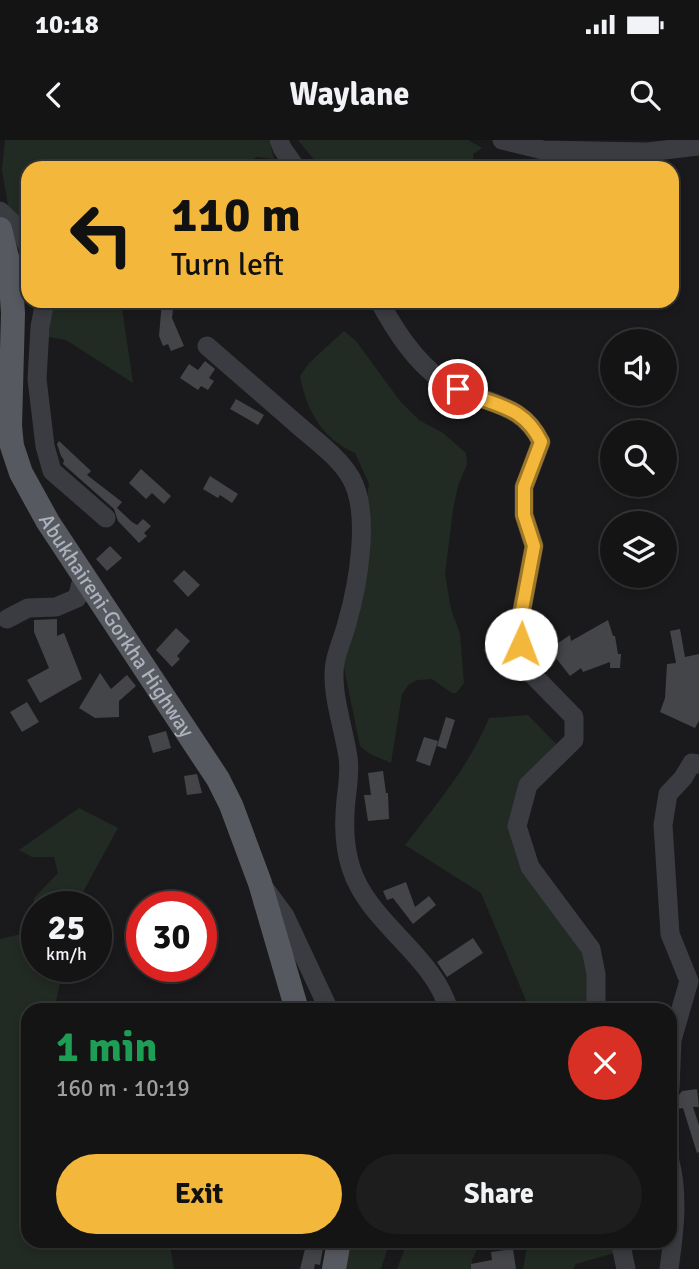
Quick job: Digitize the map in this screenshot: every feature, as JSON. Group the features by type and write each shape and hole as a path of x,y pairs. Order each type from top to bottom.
{"main road":[{"name":"Abukhaireni-Gorkha Highway","path":"0,229 10,269 13,313 6,373 10,426 12,446 21,473 48,522 218,779 231,805 260,883 294,1003"},
{"path":"334,1269 338,1248"}],"street":[{"path":"279,140 291,161"},
{"path":"502,140 543,150 647,152 699,146"},
{"path":"0,211 21,231"},
{"path":"44,308 37,379 45,446 52,471 106,518"},
{"path":"384,308 415,356 442,380 475,398 513,410 533,426 541,442 524,487 524,515 534,546 521,615 521,644 528,670 574,716 574,740 528,785 517,826 530,867 591,949 596,974 596,1003"},
{"path":"207,346 330,453 350,477 360,500 360,554 348,621 334,665 338,710 348,758 349,780 345,816 347,845 351,868 363,893 374,910 419,958 445,1003"},
{"path":"7,619 28,608 56,607 77,598 83,576"},
{"path":"677,1023 689,981 670,934 663,825 668,794 692,763 699,764"},
{"path":"260,883 285,915 326,1003"},
{"path":"622,1248 626,1269"},
{"path":"669,1269 672,1248"}],"shaded area":[{"path":"5,140 269,140 274,159 257,157 248,161 21,161 21,225 8,205 2,170"},
{"path":"298,140 468,140 482,148 473,154 474,161 315,161"},
{"path":"51,308 122,308 133,383 66,340 49,337"},
{"path":"344,331 356,341 400,401 419,420 443,433 466,453 467,464 458,486 453,510 445,574 451,609 460,634 464,683 456,693 432,679 409,684 402,694 391,763 370,754 360,746 342,658 369,484 355,453 333,440 317,422 306,400 300,376 309,363"},
{"path":"528,715 557,745 524,779 522,849 585,954 591,987 588,1003 527,1003 481,893 405,845 462,768 489,718"},
{"path":"79,808 118,828 84,891 41,891 58,873 54,857 32,857 19,850"},
{"path":"21,934 21,982 60,982 56,1003 21,1003 21,1248 170,1248 174,1269 0,1269 0,939"},
{"path":"346,1248 388,1248 381,1269 343,1269"},
{"path":"405,1248 478,1248 471,1269 397,1269"},
{"path":"527,1248 616,1248 618,1252 576,1264 573,1269 523,1269"}],"building":[{"path":"161,308 173,308 172,318 184,346 171,351 168,344 163,346 159,336"},
{"path":"205,361 215,369 209,378 214,381 208,390 201,386 198,390 180,378 189,364 198,370"},
{"path":"236,399 264,415 258,425 230,409"},
{"path":"59,441 91,471 87,475 122,502 117,508 132,522 137,525 143,519 151,526 144,533 147,536 139,543 118,521 114,509 63,464 64,460 57,444"},
{"path":"141,469 171,496 164,504 152,493 146,499 129,483"},
{"path":"210,476 238,494 232,503 203,489"},
{"path":"110,546 122,558 107,571 96,559"},
{"path":"184,570 200,585 188,597 173,581"},
{"path":"57,619 57,636 64,633 82,679 40,703 27,680 49,668 34,632 34,620"},
{"path":"608,620 615,636 618,654 621,654 620,668 610,668 610,662 583,672 581,668 570,676 549,649 570,635 571,641"},
{"path":"176,628 190,641 177,656 180,659 172,667 156,650"},
{"path":"680,629 685,657 699,654 699,721 695,728 660,712 665,698 667,664 676,663 670,631"},
{"path":"100,673 111,689 127,675 136,686 119,701 119,717 95,718 79,708"},
{"path":"27,702 39,722 22,732 10,712"},
{"path":"446,717 455,720 446,749 437,746"},
{"path":"166,731 171,748 153,753 148,736"},
{"path":"424,737 438,741 430,766 416,761"},
{"path":"383,771 388,793 389,819 368,821 364,795 371,795 368,773"},
{"path":"197,774 202,793 187,795 184,776"},
{"path":"406,882 415,907 429,896 436,905 413,924 393,898 387,900 383,891"},
{"path":"473,938 483,953 447,977 437,962"},
{"path":"697,1089 699,1107 693,1107 699,1125 697,1153 683,1108 677,1109 677,1098 682,1091"},
{"path":"305,1248 323,1248 320,1265 315,1264 314,1269 300,1269"},
{"path":"513,1249 516,1269 471,1269 471,1264 492,1260 491,1252"}],"route":[{"path":"458,389 475,398 513,410 533,426 541,442 524,487 524,515 534,546 521,615 521,644"}]}
